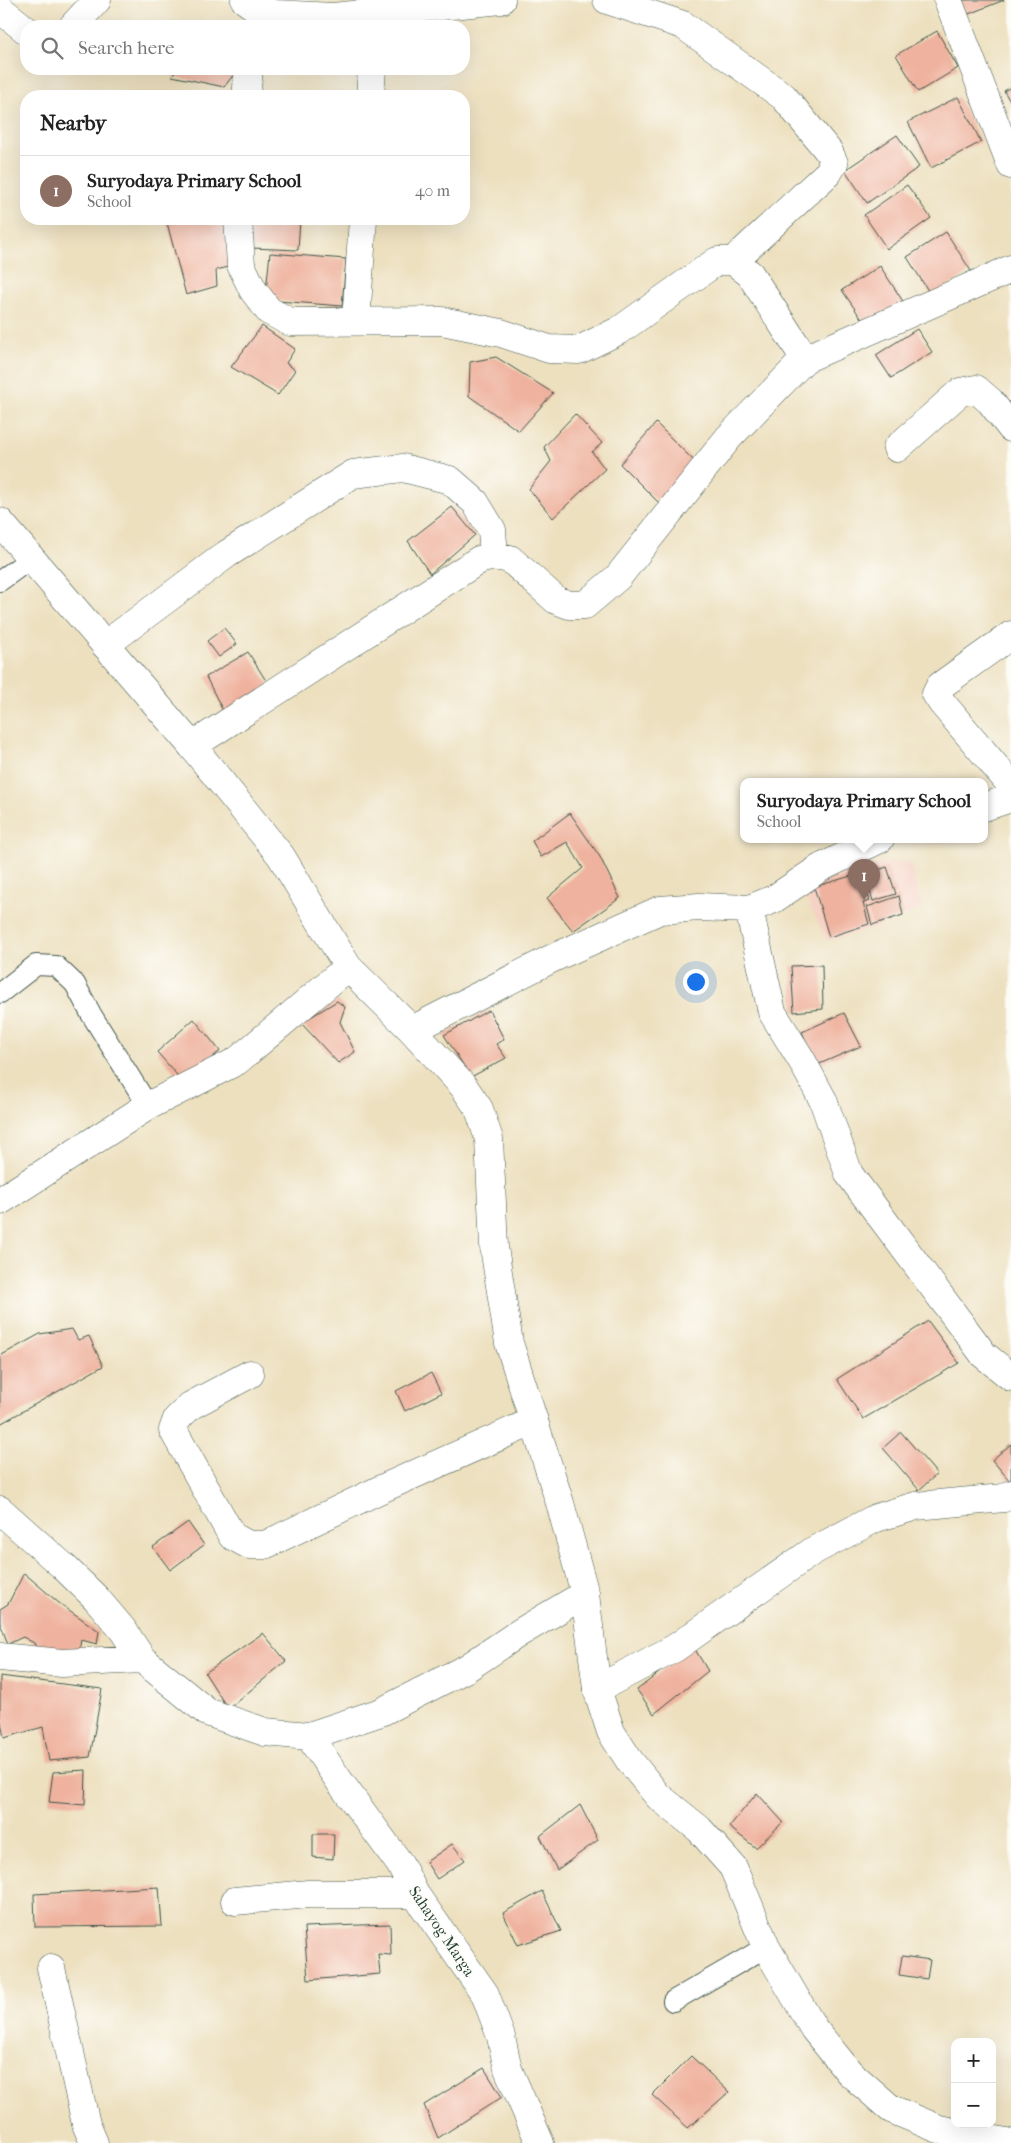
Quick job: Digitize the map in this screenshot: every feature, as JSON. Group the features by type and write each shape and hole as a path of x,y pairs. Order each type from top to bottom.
{"street":[{"path":"79,20 97,0"},
{"path":"252,11 375,20 501,0"},
{"path":"606,0 682,25 784,97 829,152 834,163 828,173 733,261"},
{"path":"948,0 1011,165"},
{"path":"0,9 20,25"},
{"path":"247,90 248,75"},
{"path":"370,90 372,75"},
{"path":"238,225 241,265 253,290 269,311 290,322 442,321 501,333 549,349 579,350 620,330 717,261 733,261 750,274 805,359"},
{"path":"356,321 363,225"},
{"path":"192,746 479,560 494,556 510,559 556,600 569,605 585,605 618,577 729,437 805,359 1011,269"},
{"path":"897,448 960,392 976,389 990,401 1011,428"},
{"path":"105,645 227,554 353,474 403,468 450,480 475,502 492,530 494,556"},
{"path":"0,522 192,746 281,856 348,967 412,1030 464,1087 479,1109 489,1139 494,1247 509,1343 560,1503 585,1594 596,1690 611,1732 629,1760 658,1796 699,1829 732,1867 766,1947 814,2029 849,2072 891,2109 939,2129 1011,2143"},
{"path":"1011,635 940,686 936,694 1011,785"},
{"path":"988,806 1011,798"},
{"path":"412,1030 553,958 660,910 699,907 749,909 774,899 820,868 872,843"},
{"path":"749,909 772,1012 801,1058 823,1100 849,1174 984,1355 1011,1378"},
{"path":"0,1201 148,1106 237,1062 348,967"},
{"path":"250,1374 190,1406 177,1419 173,1430 232,1536 249,1546 265,1545 378,1490 534,1421"},
{"path":"596,1690 675,1648 813,1551 876,1518 916,1506 1004,1498 1011,1494"},
{"path":"0,1510 96,1598 123,1630 142,1659 207,1712 265,1732 309,1736 382,1712 467,1668 519,1633 585,1594"},
{"path":"0,1657 62,1663 142,1659"},
{"name":"Sahayog Marga","path":"309,1736 400,1864 415,1894 485,1994 501,2037 508,2069 540,2143"},
{"path":"235,1901 308,1894 415,1894"},
{"path":"52,1968 86,2124 94,2143"}],"lane":[{"path":"0,581 30,559"},
{"path":"0,993 36,965 56,966 75,984 91,1014 148,1106"},
{"path":"673,2001 766,1947"}],"shaded area":[{"path":"910,862 922,908 873,928 827,941 803,892 818,883 841,874 884,863"}],"building":[{"path":"955,0 1004,0 961,17"},
{"path":"937,31 958,68 918,92 896,55"},
{"path":"173,75 233,75 224,87"},
{"path":"1011,87 1011,103 1004,91"},
{"path":"958,97 981,142 931,168 908,122"},
{"path":"897,135 919,167 867,203 845,170"},
{"path":"907,185 931,218 887,249 864,215"},
{"path":"168,225 226,225 229,267 216,270 217,286 186,295"},
{"path":"250,225 300,225 298,250 251,248"},
{"path":"946,232 971,271 932,297 907,257"},
{"path":"270,253 346,259 342,306 265,300"},
{"path":"880,266 906,306 869,330 842,290"},
{"path":"262,326 295,349 286,363 295,370 278,395 231,367"},
{"path":"917,329 932,352 891,378 876,355"},
{"path":"496,357 553,393 519,431 469,396 470,362"},
{"path":"575,414 602,443 592,452 605,469 553,518 529,489 551,461 544,447"},
{"path":"656,423 702,469 665,509 620,464"},
{"path":"452,507 475,535 430,574 408,541"},
{"path":"224,628 237,644 219,657 207,641"},
{"path":"248,652 270,687 226,717 206,677"},
{"path":"570,813 600,857 620,898 573,931 547,898 583,868 567,842 541,857 532,841"},
{"path":"887,867 896,894 873,901 865,874"},
{"path":"861,873 870,901 863,903 869,924 829,937 814,887"},
{"path":"899,896 903,915 872,925 867,907"},
{"path":"822,965 823,1009 794,1012 791,966"},
{"path":"337,1001 345,1007 340,1022 355,1052 338,1063 301,1023"},
{"path":"489,1010 504,1039 496,1044 506,1058 471,1077 444,1035"},
{"path":"844,1013 861,1046 817,1065 802,1032"},
{"path":"194,1019 220,1051 183,1082 157,1052"},
{"path":"928,1321 959,1363 863,1419 837,1379"},
{"path":"72,1329 78,1340 89,1336 103,1366 0,1424 0,1356 40,1334"},
{"path":"431,1373 441,1393 405,1411 396,1391"},
{"path":"901,1432 937,1474 919,1490 883,1448"},
{"path":"1011,1444 1011,1482 992,1460"},
{"path":"188,1522 204,1545 170,1570 153,1547"},
{"path":"24,1573 59,1603 99,1631 97,1644 81,1640 78,1657 39,1653 34,1643 23,1637 8,1644 0,1623 0,1609 8,1604"},
{"path":"263,1633 286,1661 228,1709 205,1673"},
{"path":"693,1646 708,1671 654,1714 637,1690"},
{"path":"0,1676 102,1689 90,1757 49,1761 43,1727 4,1738 0,1717"},
{"path":"86,1770 85,1805 49,1802 53,1772"},
{"path":"757,1793 783,1822 756,1848 729,1827"},
{"path":"580,1805 598,1840 557,1870 540,1836"},
{"path":"313,1834 334,1834 333,1859 313,1857"},
{"path":"452,1844 465,1860 437,1879 426,1862"},
{"path":"159,1887 162,1926 35,1927 34,1894"},
{"path":"542,1891 561,1931 518,1945 503,1913"},
{"path":"390,1924 391,1955 378,1954 380,1974 308,1980 304,1927"},
{"path":"902,1956 930,1960 927,1979 899,1975"},
{"path":"691,2056 729,2092 688,2128 652,2095"},
{"path":"484,2068 502,2097 438,2138 424,2105"}],"place":[{"name":"Suryodaya Primary School","path":"864,900"}]}
